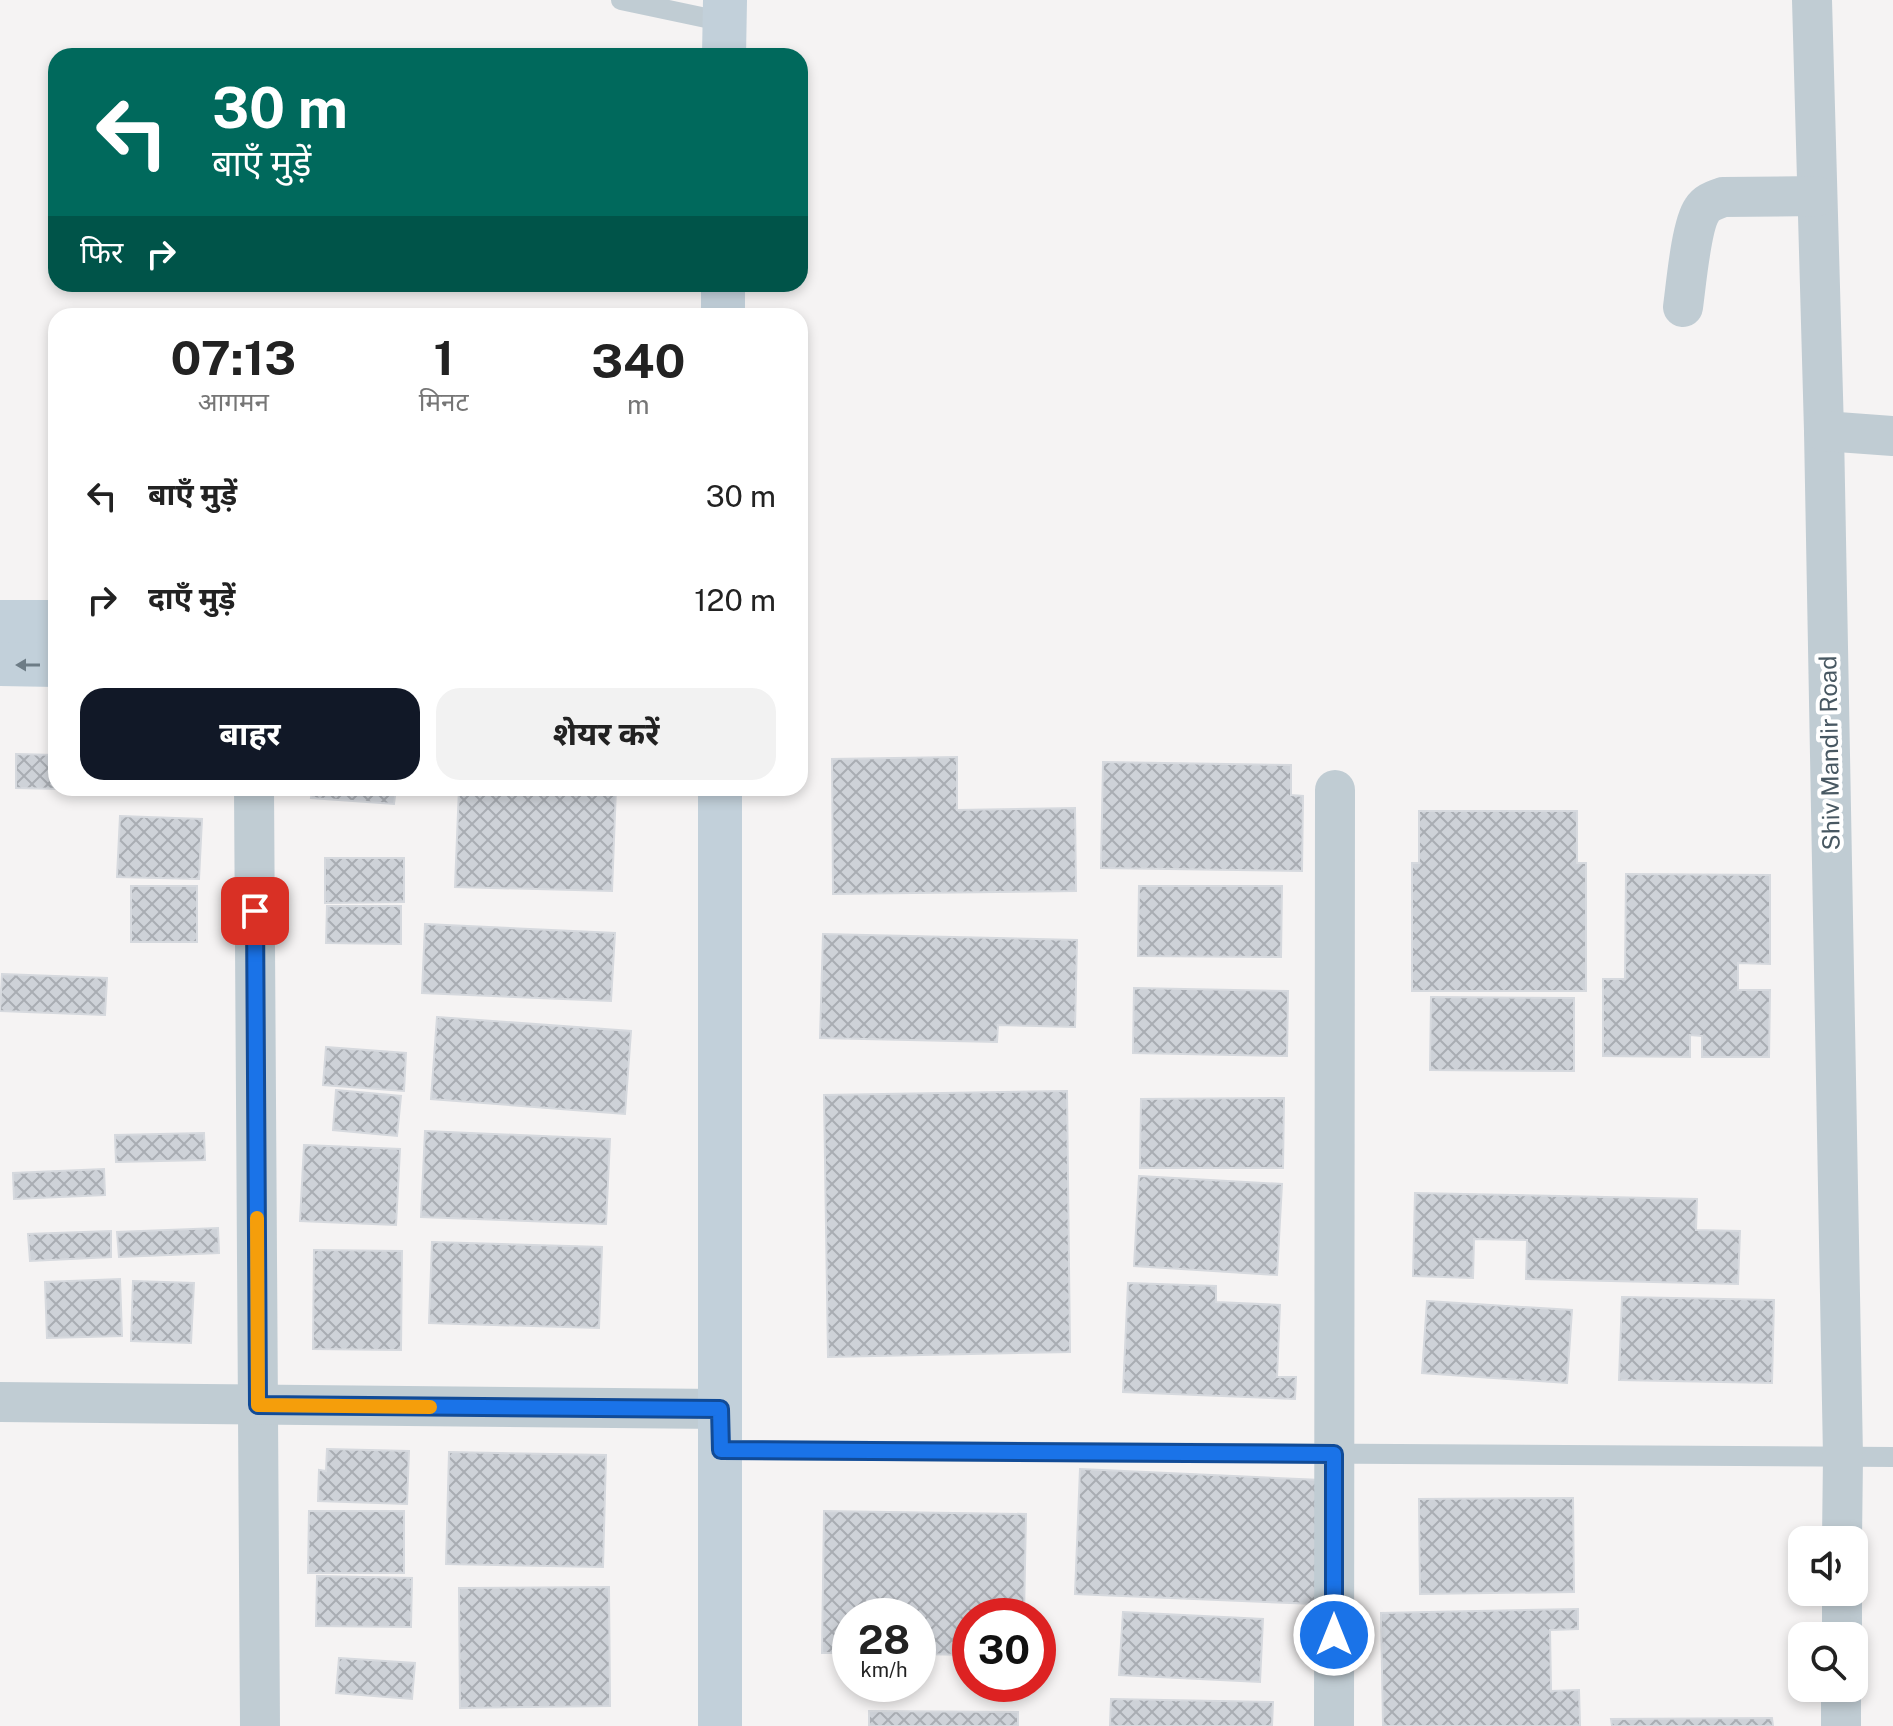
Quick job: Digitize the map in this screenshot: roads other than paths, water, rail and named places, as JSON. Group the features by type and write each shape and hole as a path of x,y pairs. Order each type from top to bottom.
{"street":[{"name":"Shiv Mandir Road","path":"1812,0 1824,431 1842,1526"},
{"path":"1683,307 1695,228 1700,212 1709,202 1723,197 1817,196"},
{"path":"1824,431 1893,436"},
{"path":"0,622 48,622"},
{"path":"0,664 48,665"},
{"path":"1334,1726 1335,790"},
{"path":"254,796 260,1726"},
{"path":"720,796 720,1726"},
{"path":"0,1402 258,1405 720,1430"},
{"path":"1841,1702 1841,1726"}],"lane":[{"path":"621,0 651,4 725,26"},
{"path":"720,1430 1334,1454 1893,1457"}]}
